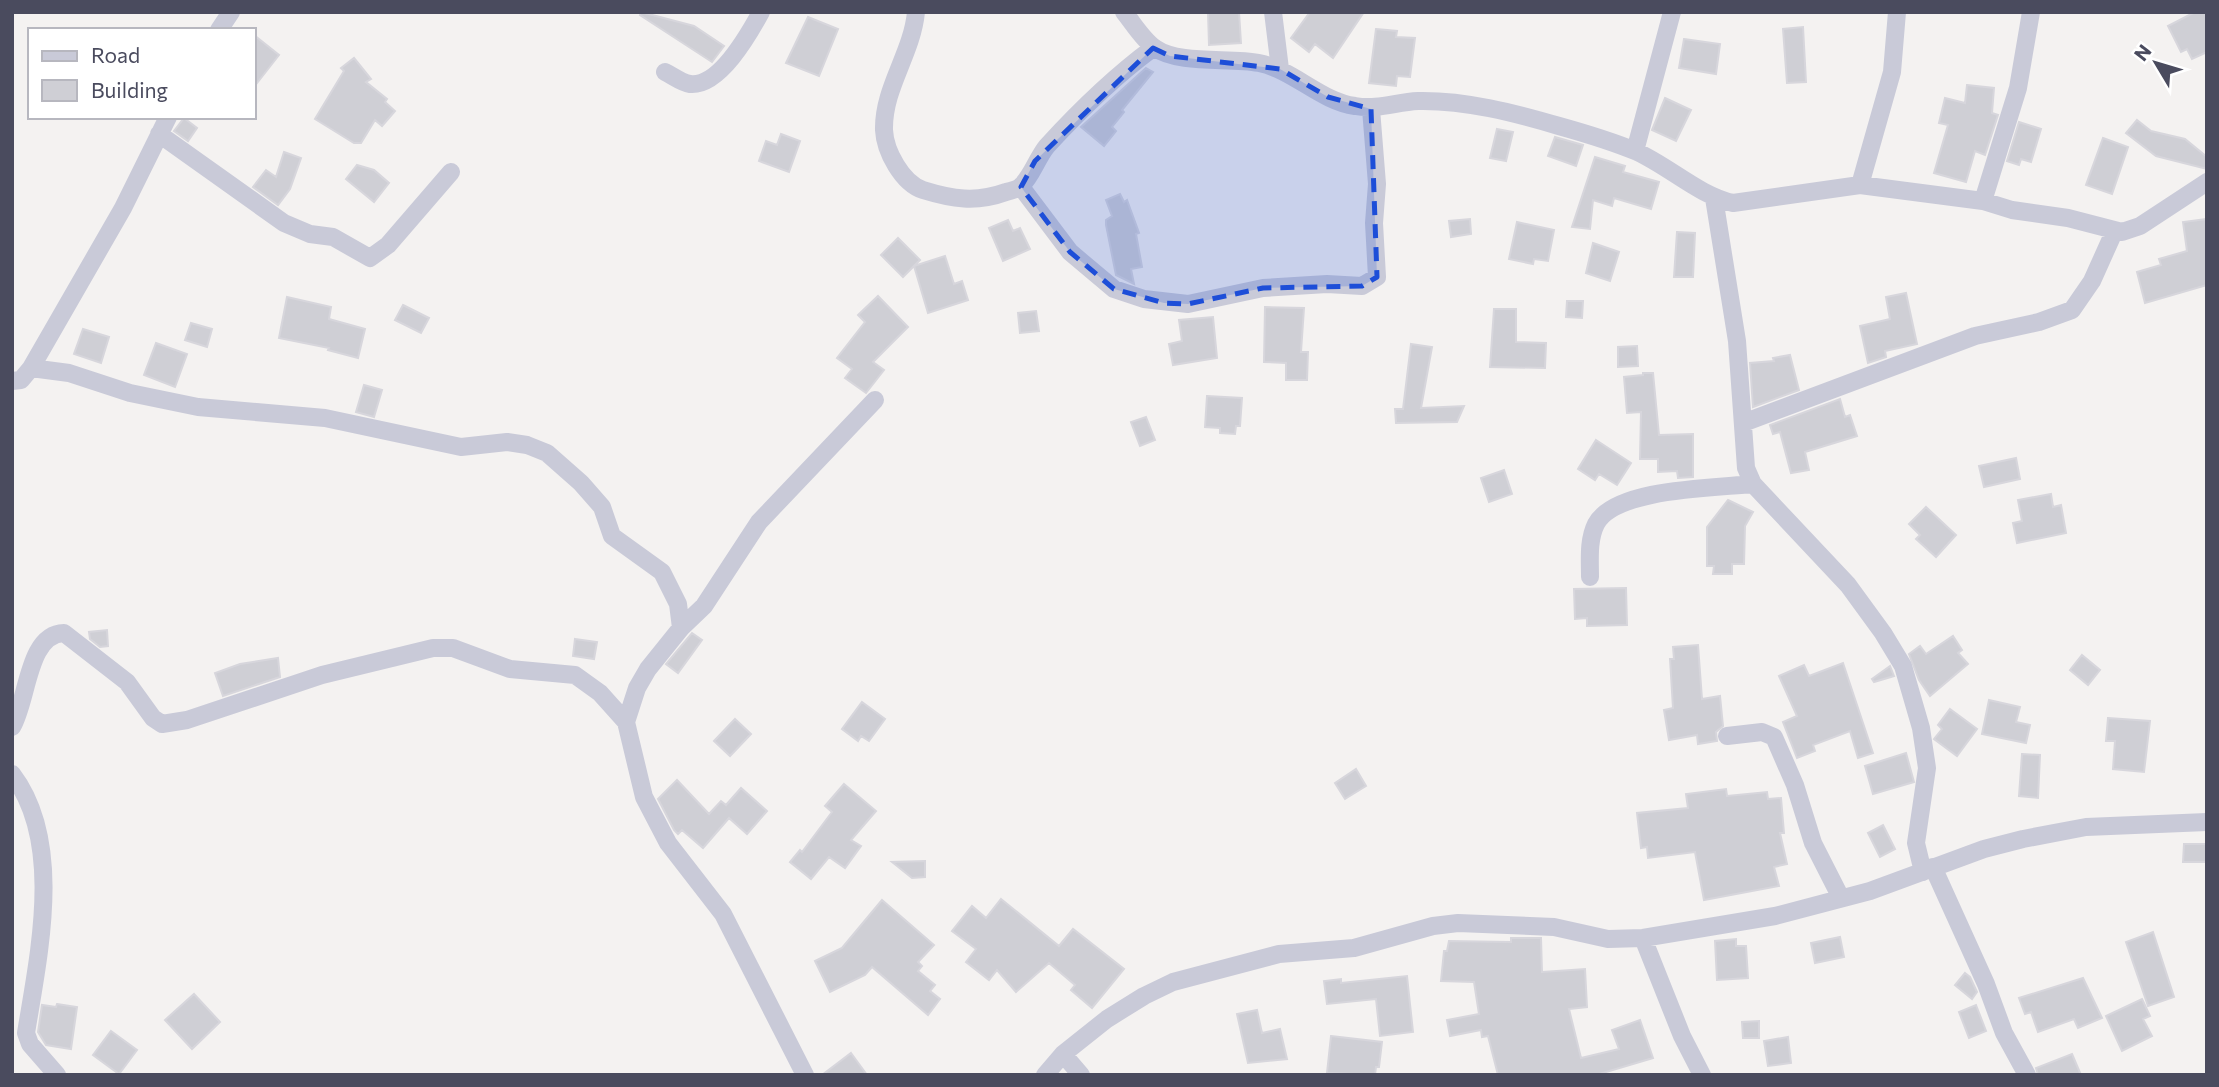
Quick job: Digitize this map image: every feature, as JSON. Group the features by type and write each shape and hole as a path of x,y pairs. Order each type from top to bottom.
{"street":[{"path":"220,28 231,12"},
{"path":"666,72 692,84 706,81 729,60 761,12"},
{"path":"916,12 904,61 890,90 885,112 885,141 901,173 914,187 952,198 992,198 1021,187 1048,146 1133,63 1153,48"},
{"path":"1124,12 1153,48 1170,55 1258,63 1280,69 1328,97 1351,106 1371,108 1417,101 1472,105 1559,126 1635,151 1687,179 1714,198 1733,202 1860,185 1983,201 2012,210 2068,218 2114,232 2140,226 2207,182"},
{"path":"1273,12 1280,69"},
{"path":"1635,151 1672,12"},
{"path":"1860,185 1892,72 1897,12"},
{"path":"1983,201 2018,88 2031,12"},
{"path":"1021,187 1070,252 1114,289 1144,299 1188,304 1263,288 1362,286 1377,277 1374,223 1377,184 1371,108"},
{"path":"12,381 21,380 31,368 123,208 167,119"},
{"path":"159,134 284,223 310,234 333,237 370,258 388,245 451,172"},
{"path":"1714,198 1737,341 1746,468 1753,484 1848,585 1903,666 1921,728 1927,768 1916,843 1986,984 2004,1033 2027,1075"},
{"path":"1743,423 1975,336 2039,322 2072,310 2092,281 2114,232"},
{"path":"31,368 69,373 130,393 198,407 325,418 461,447 507,442 527,445 547,453 581,483 602,507 612,536 662,572 678,604 681,628"},
{"path":"626,722 637,688 648,669 681,628 704,606 759,522 875,400"},
{"path":"1590,577 1591,536 1597,521 1609,509 1658,495 1753,484"},
{"path":"12,727 22,709 34,660 42,644 52,635 64,633 127,682 153,718 162,724 187,720 281,687 388,656 433,648 453,648 510,669 575,675 600,693 626,722 644,797 668,843 723,914 805,1075"},
{"path":"1727,736 1762,732 1774,737 1795,785 1813,843 1841,898"},
{"path":"12,774 27,793 42,838 41,917 26,1033 30,1044 57,1075"},
{"path":"1045,1075 1063,1054 1107,1019 1173,982 1279,954 1354,948 1433,926 1458,923 1554,927 1608,939 1643,938 1775,916 1841,898 1984,849 2086,827 2207,822"},
{"path":"1643,938 1682,1035 1702,1075"},
{"path":"1063,1054 1081,1075"}],"highlighted area":[{"path":"1153,48 1170,56 1280,69 1328,97 1371,109 1377,277 1362,286 1263,288 1188,304 1164,303 1114,289 1070,252 1021,187 1035,161"}],"building":[{"path":"641,12 694,26 724,46 712,62 640,15"},
{"path":"1208,12 1239,12 1241,43 1209,45"},
{"path":"1310,12 1364,12 1333,58 1315,44 1309,52 1291,38"},
{"path":"2195,12 2207,12 2207,52 2192,59 2187,49 2181,52 2168,26"},
{"path":"808,17 838,29 819,76 786,63"},
{"path":"1803,27 1806,82 1787,83 1783,29"},
{"path":"1376,29 1397,31 1396,37 1415,38 1410,77 1397,76 1396,86 1369,83"},
{"path":"256,37 279,55 256,84"},
{"path":"1684,39 1720,44 1716,74 1679,68"},
{"path":"354,58 371,79 366,82 387,99 385,102 395,111 382,126 375,120 361,143 354,143 315,119 344,71 341,68"},
{"path":"1146,68 1153,72 1122,110 1124,112 1112,127 1116,131 1104,146 1081,127"},
{"path":"1967,85 1994,88 1992,113 1998,115 1985,155 1975,151 1966,182 1934,173 1948,125 1939,123 1945,98 1965,103"},
{"path":"1665,98 1691,110 1676,141 1652,130"},
{"path":"183,119 197,128 188,141 174,131"},
{"path":"2137,120 2151,131 2185,139 2207,157 2207,169 2156,156 2126,133"},
{"path":"2019,122 2041,129 2031,162 2021,159 2019,165 2007,161"},
{"path":"1497,129 1513,132 1506,161 1490,158"},
{"path":"781,134 800,141 789,172 759,161 766,141 777,145"},
{"path":"1555,137 1583,145 1576,166 1548,156"},
{"path":"2103,138 2128,147 2112,194 2086,185"},
{"path":"284,152 301,158 290,189 278,205 253,187 266,170 276,177"},
{"path":"1595,157 1625,166 1623,172 1659,182 1651,209 1614,198 1612,206 1593,200 1590,229 1572,227"},
{"path":"357,165 374,170 389,183 374,202 346,179"},
{"path":"1120,194 1124,202 1127,200 1139,233 1136,234 1142,267 1131,269 1134,284 1116,275 1106,225 1106,220 1112,216 1106,200"},
{"path":"1470,219 1471,234 1451,237 1449,221"},
{"path":"2207,219 2207,285 2145,303 2137,272 2161,265 2159,259 2187,251 2183,222"},
{"path":"1008,220 1013,231 1020,228 1030,249 1003,261 989,228"},
{"path":"1517,222 1554,230 1548,261 1534,259 1533,264 1509,259"},
{"path":"1677,232 1695,233 1693,277 1674,277"},
{"path":"898,238 920,260 903,277 881,255"},
{"path":"1593,243 1619,252 1610,281 1586,273"},
{"path":"945,256 954,284 962,281 968,300 928,313 914,266"},
{"path":"1906,293 1917,344 1885,351 1886,357 1868,363 1860,326 1890,319 1886,297"},
{"path":"878,296 908,327 873,362 884,370 866,393 845,378 852,369 837,358 865,322 858,315"},
{"path":"287,297 331,307 329,319 365,329 358,358 328,350 329,348 279,338"},
{"path":"1567,301 1583,301 1582,318 1566,317"},
{"path":"403,305 429,318 421,333 395,320"},
{"path":"1265,307 1304,308 1301,352 1308,352 1307,380 1286,380 1286,363 1264,362"},
{"path":"1494,309 1516,309 1516,342 1546,343 1545,368 1490,367"},
{"path":"1036,311 1039,331 1020,333 1018,313"},
{"path":"1213,317 1217,358 1173,365 1169,344 1182,341 1179,320"},
{"path":"191,323 212,329 207,347 185,340"},
{"path":"83,329 109,337 101,363 74,354"},
{"path":"156,343 187,354 175,387 144,375"},
{"path":"1411,344 1432,347 1421,408 1464,406 1457,422 1396,423 1395,409 1403,409"},
{"path":"1637,346 1638,366 1618,367 1618,347"},
{"path":"1790,355 1799,390 1753,407 1750,363 1774,361 1773,358"},
{"path":"1653,373 1659,435 1693,434 1693,477 1678,478 1677,471 1658,472 1658,459 1640,459 1641,412 1627,413 1624,377"},
{"path":"364,385 382,390 374,417 356,412"},
{"path":"1207,396 1242,398 1240,426 1236,426 1235,434 1220,433 1220,428 1205,427"},
{"path":"1840,399 1845,417 1850,415 1857,436 1805,452 1809,470 1791,473 1780,432 1773,434 1770,425"},
{"path":"1146,417 1155,440 1140,446 1131,422"},
{"path":"1596,440 1631,463 1617,485 1599,474 1595,480 1578,469"},
{"path":"2016,458 2020,479 1984,487 1979,466"},
{"path":"1504,470 1512,494 1489,502 1481,478"},
{"path":"2051,494 2053,507 2061,505 2066,533 2017,543 2013,523 2022,521 2018,500"},
{"path":"1728,500 1753,512 1745,526 1744,564 1732,564 1732,574 1713,574 1714,566 1707,566 1707,527"},
{"path":"1926,507 1956,535 1936,557 1916,539 1920,535 1909,524"},
{"path":"1626,588 1627,625 1587,626 1587,618 1575,619 1574,589"},
{"path":"107,630 108,646 100,647 90,639 89,632"},
{"path":"692,633 702,640 678,673 666,664"},
{"path":"1953,636 1962,650 1958,653 1968,664 1930,696 1919,680 1909,654 1920,646 1926,654"},
{"path":"575,639 597,642 594,659 573,656"},
{"path":"1698,645 1702,699 1720,696 1723,726 1716,732 1717,741 1698,744 1697,735 1669,740 1664,710 1673,708 1670,659 1674,659 1673,647"},
{"path":"2082,655 2100,670 2088,685 2070,670"},
{"path":"278,658 280,677 223,696 215,673 240,664"},
{"path":"1843,663 1873,753 1858,758 1850,731 1813,745 1815,751 1797,758 1783,722 1797,716 1779,676 1804,665 1809,676"},
{"path":"1890,666 1894,676 1874,682 1872,679"},
{"path":"1989,700 2020,707 2016,722 2030,725 2026,743 1982,734"},
{"path":"862,702 885,719 869,741 861,736 858,741 842,729"},
{"path":"1950,709 1977,729 1957,756 1934,739 1942,729 1938,725"},
{"path":"2108,718 2150,721 2144,772 2113,769 2115,741 2106,741"},
{"path":"735,719 751,734 730,756 714,741"},
{"path":"1906,753 1914,782 1873,794 1865,766"},
{"path":"2022,754 2040,755 2038,798 2019,796"},
{"path":"1356,769 1366,786 1345,799 1335,783"},
{"path":"677,780 709,814 721,801 726,805 741,788 767,811 747,834 729,818 703,848 682,830 678,834 674,830 658,799"},
{"path":"844,784 876,811 851,840 861,846 845,868 829,857 811,879 790,862 800,850 802,852 832,812 825,806"},
{"path":"1726,789 1727,796 1767,792 1768,799 1781,798 1784,833 1780,833 1787,864 1774,867 1779,886 1704,900 1695,852 1648,858 1647,847 1641,848 1637,813 1688,808 1686,794"},
{"path":"1883,825 1895,849 1880,857 1868,833"},
{"path":"2184,844 2207,844 2207,862 2183,862"},
{"path":"925,861 925,877 912,878 892,862"},
{"path":"1001,899 1059,946 1073,929 1124,969 1092,1008 1071,990 1075,985 1049,963 1016,992 997,970 989,980 966,962 976,949 952,931 972,906 986,918"},
{"path":"882,900 934,945 918,962 922,966 918,971 935,985 930,991 940,999 928,1015 872,967 865,975 830,992 815,961 842,948"},
{"path":"2153,932 2174,997 2148,1006 2126,942"},
{"path":"1840,937 1844,957 1815,963 1811,943"},
{"path":"1511,938 1541,938 1542,972 1585,969 1587,1007 1569,1009 1581,1058 1619,1049 1612,1030 1640,1020 1653,1058 1596,1075 1498,1075 1488,1036 1482,1037 1481,1030 1450,1036 1447,1020 1479,1014 1474,982 1441,981 1444,951 1447,951 1449,941 1511,942"},
{"path":"1736,939 1736,946 1746,946 1748,978 1717,980 1715,941"},
{"path":"1965,973 1977,992 1972,999 1955,985"},
{"path":"1407,976 1413,1032 1380,1036 1376,999 1327,1004 1324,981 1341,979 1341,983"},
{"path":"2083,978 2102,1018 2078,1028 2074,1019 2038,1032 2031,1012 2025,1014 2019,998"},
{"path":"194,994 220,1022 192,1049 165,1020"},
{"path":"2142,999 2150,1016 2143,1019 2152,1036 2122,1051 2106,1016"},
{"path":"57,1004 77,1007 71,1049 46,1045 38,1032 42,1005 56,1007"},
{"path":"1976,1005 1986,1031 1969,1038 1959,1012"},
{"path":"1257,1010 1262,1033 1280,1029 1287,1059 1248,1063 1237,1014"},
{"path":"1759,1021 1759,1038 1743,1038 1742,1022"},
{"path":"111,1031 137,1050 119,1074 93,1055"},
{"path":"1331,1036 1382,1042 1379,1067 1376,1067 1375,1075 1327,1073"},
{"path":"1788,1037 1791,1063 1768,1066 1764,1041"},
{"path":"851,1053 867,1075 822,1075"},
{"path":"2072,1054 2081,1075 2038,1075 2036,1068"}]}
